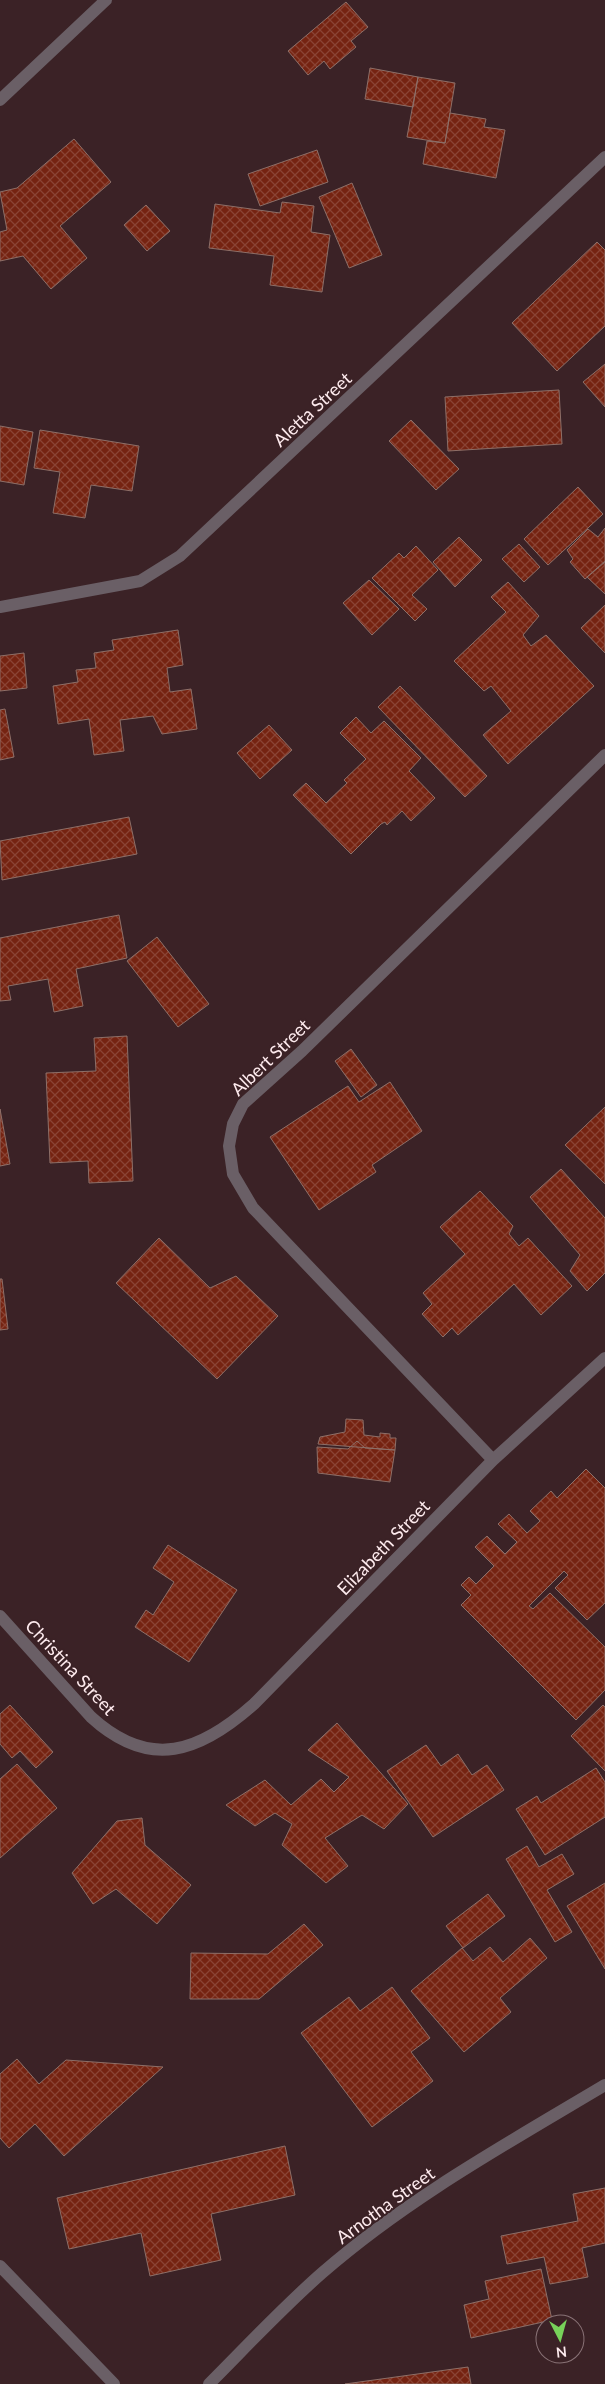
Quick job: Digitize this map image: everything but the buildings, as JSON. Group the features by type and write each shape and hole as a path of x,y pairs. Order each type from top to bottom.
{"street":[{"path":"0,100 106,0"},
{"name":"Aletta Street","path":"0,607 140,581 180,556 605,156"},
{"name":"Albert Street","path":"492,1460 253,1208 233,1174 229,1146 233,1124 243,1104 309,1044 605,755"},
{"name":"Elizabeth Street","path":"178,1748 211,1737 230,1726 254,1704 492,1460 605,1358"},
{"name":"Christina Street","path":"0,1616 91,1717 106,1731 122,1740 157,1749 178,1748"},
{"name":"Arnotha Street","path":"209,2384 323,2272 369,2236 458,2174 605,2085"},
{"path":"0,2266 114,2384"}]}
